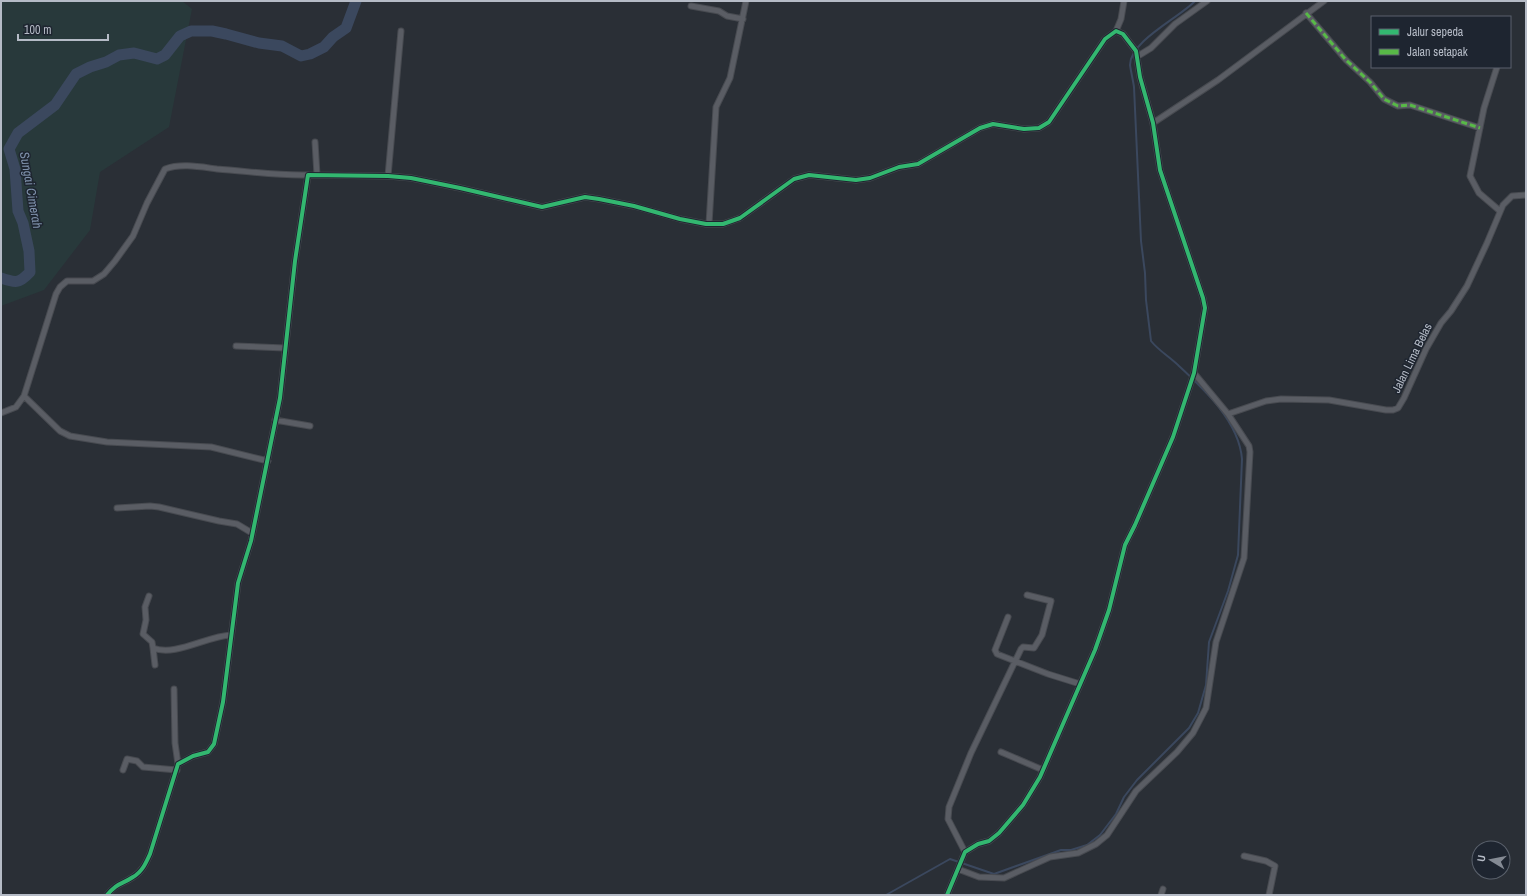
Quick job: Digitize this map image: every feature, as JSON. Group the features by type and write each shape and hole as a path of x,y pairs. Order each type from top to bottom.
{"street":[{"path":"709,224 716,107 730,78 746,1"},
{"path":"1,413 16,407 24,396 56,294 60,287 67,281 93,281 104,274 134,236 147,203 165,169 172,167 189,167 265,174 388,176 412,178 542,207 585,197 599,198 680,219 709,224 723,224 740,218 794,178 809,175 856,180 870,178 899,167 918,164 980,128 993,124 1024,129 1039,128 1049,122 1105,39 1116,31 1121,20 1124,1"},
{"path":"1136,51 1151,48 1175,24 1207,1"},
{"path":"1153,123 1218,80 1324,1"},
{"path":"691,6 719,11 727,16 743,19"},
{"path":"1306,13 1346,60 1370,82 1384,99 1398,106 1410,105 1480,128"},
{"path":"388,176 401,31"},
{"path":"947,895 965,853 978,844 989,841 1012,820 1024,805 1042,770 1095,650 1109,610 1125,544 1135,525 1173,437 1193,374 1205,308 1203,298 1160,170 1153,123 1140,78 1136,51 1123,34 1116,31"},
{"path":"1497,68 1480,128 1470,180 1479,193 1500,211"},
{"path":"315,142 317,175"},
{"path":"178,764 193,756 208,752 212,748 223,702 238,583 252,533 280,398 285,348 308,175"},
{"name":"Jalan Lima Belas","path":"1228,414 1266,401 1281,399 1329,400 1386,410 1398,408 1426,349 1441,323 1451,311 1467,286 1503,205 1512,196 1526,195"},
{"path":"236,346 285,348"},
{"path":"958,868 979,877 1004,878 1050,858 1078,852 1096,844 1107,835 1136,791 1177,752 1193,733 1206,708 1216,642 1244,558 1250,452 1249,446 1228,414 1193,374"},
{"path":"24,396 60,430 70,436 107,442 211,447 268,461"},
{"path":"276,420 310,426"},
{"path":"117,508 150,506 159,507 238,524 252,533"},
{"path":"965,853 948,819 949,807 971,753 1014,661 1022,647 1035,647 1042,635 1051,602 1027,595"},
{"path":"149,596 145,607 146,620 143,632 152,642 155,665"},
{"path":"1008,617 996,653 1014,661 1080,684"},
{"path":"153,648 158,650 173,649 204,642 218,636 231,635"},
{"path":"107,895 115,885 133,877 144,868 150,854 178,764 175,747 174,689"},
{"path":"1001,752 1042,770"},
{"path":"122,770 124,761 128,759 137,761 143,767 177,770"},
{"path":"1244,856 1266,861 1275,866 1269,895"}],"shaded area":[{"path":"1,1 182,1 192,9 169,127 100,172 90,230 44,290 1,306"}],"waterway":[{"name":"Sungai Cimerah","path":"1,278 10,281 17,281 23,279 30,272 29,251 23,223 18,211 15,169 9,149 18,133 55,105 76,74 119,55 134,53 157,59 165,55 180,36 191,31 212,31 259,43 282,46 301,56 310,54 324,47 333,37 346,28 356,1"},
{"path":"886,895 950,859 994,874 1061,850 1071,850 1087,845 1100,835 1116,814 1124,797 1137,780 1189,728 1198,713 1206,685 1209,642 1228,591 1238,555 1242,459 1235,432 1210,396 1151,341 1141,241 1134,87 1130,65 1132,56 1146,39 1156,30 1188,8 1195,1"}],"marked path":[{"path":"1306,13 1346,60 1370,82 1384,99 1398,106 1410,105 1480,128"}],"cycle path":[{"path":"107,895 117,886 136,875 145,864 150,854 178,764 193,756 208,752 214,744 223,702 238,583 251,541 280,398 295,261 308,175 388,176 411,178 542,207 585,197 634,206 680,219 706,224 723,224 740,218 794,179 809,175 856,180 870,178 899,167 918,164 980,128 993,124 1024,129 1039,128 1049,122 1105,39 1116,31 1123,34 1136,51 1140,77 1153,123 1160,170 1203,298 1205,308 1194,373 1173,437 1125,545 1109,610 1095,650 1040,777 1023,805 999,833 989,841 978,844 965,852 947,895"}]}
